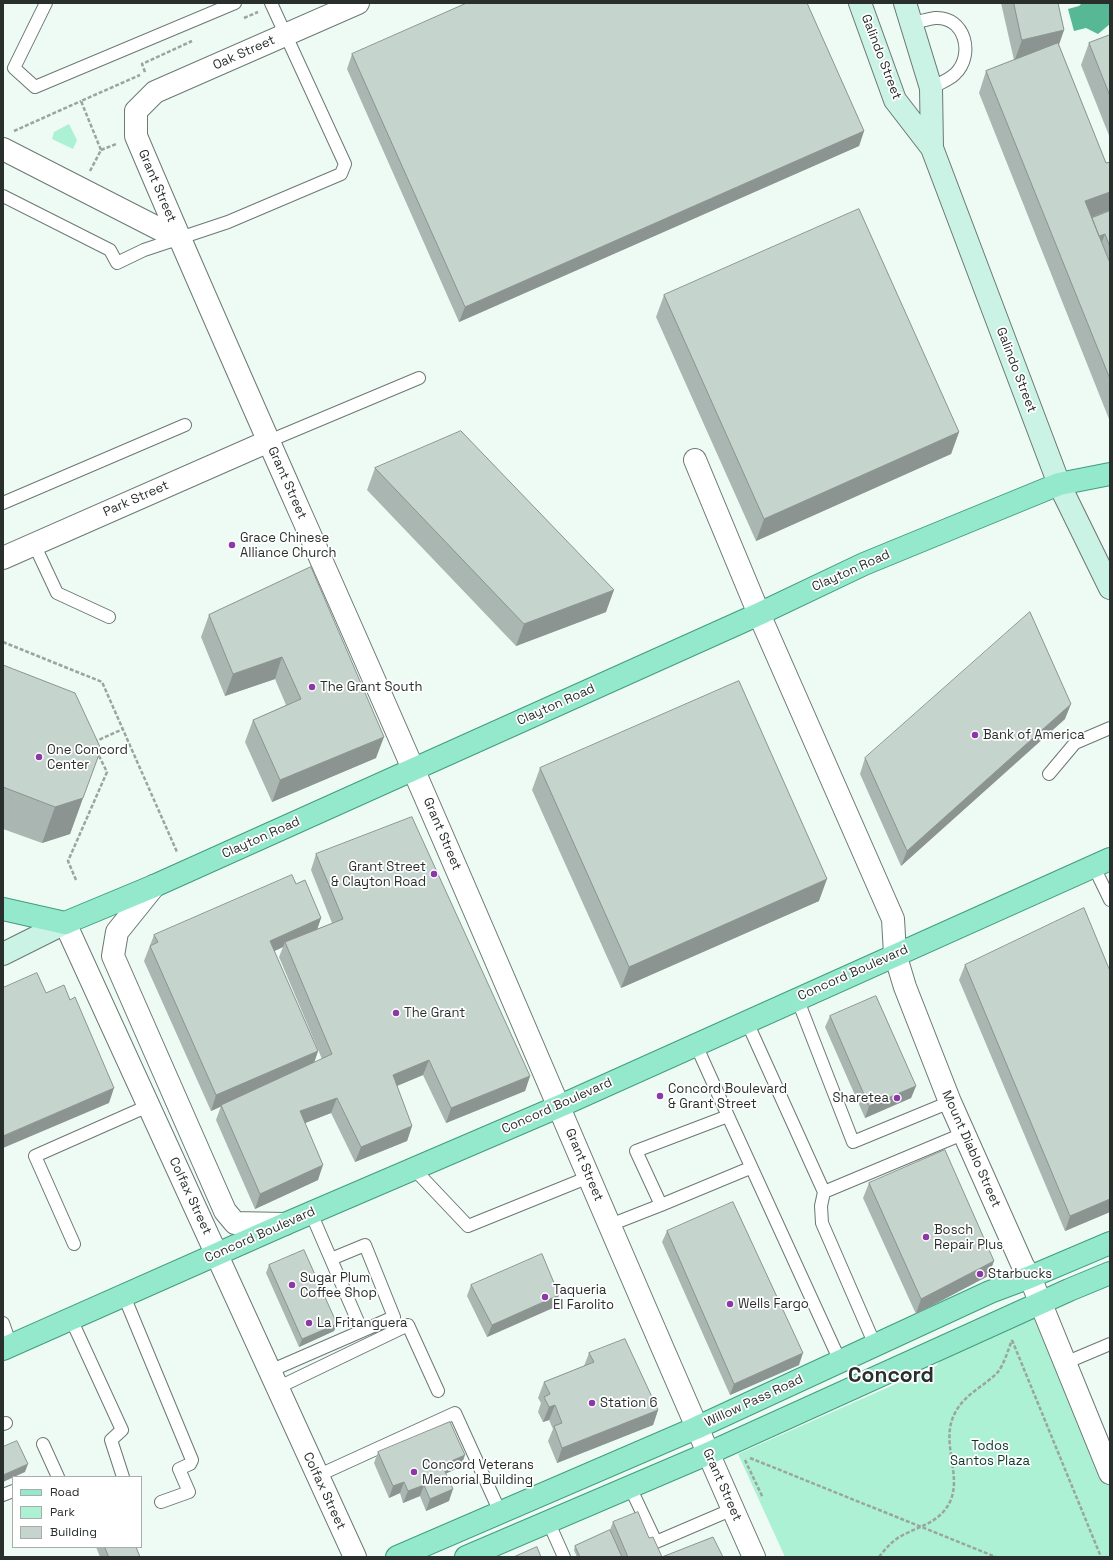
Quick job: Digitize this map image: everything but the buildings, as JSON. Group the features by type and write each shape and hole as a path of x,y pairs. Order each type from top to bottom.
{"main road":[{"name":"Galindo Street","path":"860,3 895,100 932,148 1059,484 1110,588"},
{"name":"Galindo Street","path":"904,3 931,88 932,148"},
{"name":"Clayton Road","path":"65,923 154,886 759,614 864,564 1059,484 1110,474"},
{"name":"Concord Boulevard","path":"7,1347 71,1320 285,1224 560,1106 895,954 1102,863"},
{"path":"3,909 65,923"},
{"path":"3,954 65,923"},
{"name":"Willow Pass Road","path":"397,1557 696,1428 990,1292 1030,1277 1110,1243"},
{"path":"466,1557 708,1454 1110,1273"}],"street":[{"name":"Oak Street","path":"136,111 155,92 358,3"},
{"name":"Grant Street","path":"136,111 136,136 179,239 414,769 560,1106 696,1428 754,1557"},
{"path":"6,141 179,239"},
{"name":"Park Street","path":"3,558 269,441"},
{"name":"Mount Diablo Street","path":"695,460 759,614 893,919 895,954 905,987 950,1102 1023,1266 1030,1277 1110,1473"},
{"name":"Colfax Street","path":"154,886 117,932 113,956 225,1211 235,1223 285,1224"},
{"name":"Colfax Street","path":"65,923 355,1557"}],"lane":[{"path":"46,3 14,68 35,87 235,3"},
{"path":"3,196 110,250 118,263 144,250 228,222 341,174 345,164 326,118 285,34 272,3"},
{"path":"911,24 935,18 952,22 962,33 967,48 963,64 954,75 931,88"},
{"path":"269,441 419,378"},
{"path":"3,503 185,425"},
{"path":"34,544 57,593 109,617"},
{"path":"1049,774 1075,743 1110,728"},
{"path":"1102,863 1110,900"},
{"path":"797,998 853,1142 950,1102"},
{"path":"747,1022 824,1192 821,1206 822,1223 875,1345"},
{"path":"696,1045 750,1168 840,1361"},
{"path":"74,1244 35,1156 148,1106"},
{"path":"661,1205 636,1151 728,1116"},
{"path":"824,1192 965,1133"},
{"path":"610,1226 750,1168"},
{"path":"414,1169 468,1226 590,1177"},
{"path":"311,1213 362,1331"},
{"path":"273,1379 362,1331 394,1317 365,1245 331,1259"},
{"path":"124,1296 192,1460 190,1464 179,1469 189,1492 161,1502"},
{"path":"71,1320 122,1430 111,1440 123,1476"},
{"path":"3,1323 7,1347"},
{"path":"273,1379 408,1325 438,1391"},
{"path":"1065,1363 1110,1344"},
{"path":"317,1476 455,1413 500,1512"},
{"path":"43,1444 54,1476"},
{"path":"630,1487 656,1542 733,1509"},
{"path":"548,1521 564,1557"}],"path":[{"path":"6,141 81,100"},
{"path":"101,150 118,143"},
{"path":"3,642 102,682 185,872"},
{"path":"93,742 123,729"},
{"path":"76,880 68,861 107,772 90,737"},
{"path":"878,1557 893,1541 934,1522 952,1499 954,1469 949,1452 949,1433 954,1415 970,1394 997,1372 1012,1340 1017,1334"},
{"path":"1012,1340 1101,1557"},
{"path":"743,1455 996,1557"}],"green space":[{"path":"69,124 77,140 73,149 52,139 54,132"},
{"name":"Todos Santos Plaza","path":"1041,1303 1110,1473 1110,1557 785,1557 738,1454 936,1366 958,1340"}],"shaded area":[{"path":"1082,3 1110,3 1110,24 1098,34 1086,28 1074,31 1068,9 1079,6"}],"place":[{"name":"Grace Chinese Alliance Church","path":"232,545"},
{"name":"The Grant South","path":"312,687"},
{"name":"Bank of America","path":"975,735"},
{"name":"One Concord Center","path":"39,757"},
{"name":"Grant Street & Clayton Road","path":"434,874"},
{"name":"The Grant","path":"396,1013"},
{"name":"Concord Boulevard & Grant Street","path":"660,1096"},
{"name":"Sharetea","path":"897,1098"},
{"name":"Bosch Repair Plus","path":"926,1237"},
{"name":"Starbucks","path":"980,1274"},
{"name":"Sugar Plum Coffee Shop","path":"292,1285"},
{"name":"Taqueria El Farolito","path":"545,1297"},
{"name":"Wells Fargo","path":"730,1304"},
{"name":"La Fritanguera","path":"309,1323"},
{"name":"Station 6","path":"592,1403"},
{"name":"Concord Veterans Memorial Building","path":"414,1472"}],"district":[{"name":"Concord","path":"891,1376"}]}
